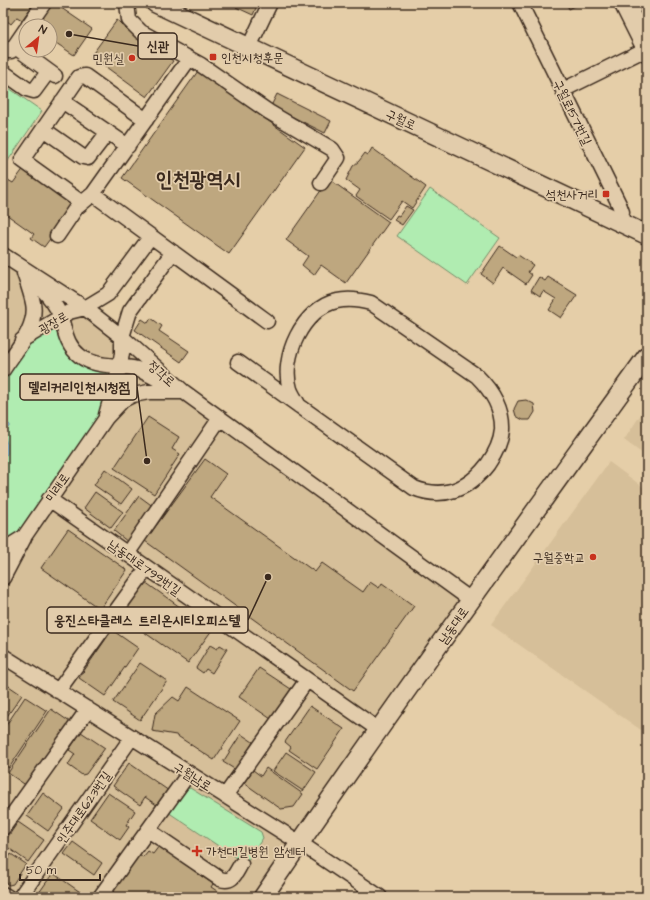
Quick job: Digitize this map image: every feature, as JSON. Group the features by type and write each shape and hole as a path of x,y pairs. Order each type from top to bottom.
{"main road":[{"name":"구월로","path":"155,3 647,235"},
{"name":"남동대로","path":"263,897 471,600 647,356"}],"street":[{"path":"34,18 44,3"},
{"path":"127,3 129,20 141,32 221,78 269,112 332,149 338,158 321,183"},
{"path":"249,47 270,3"},
{"name":"구월로157번길","path":"520,3 619,204 622,212 620,222"},
{"path":"620,3 646,48"},
{"path":"636,3 632,14 646,48"},
{"path":"3,72 27,89 34,91 51,74 9,49 18,38"},
{"path":"563,90 646,48"},
{"path":"56,236 76,208 93,194 189,59"},
{"path":"82,203 22,160 79,77 85,76 146,120"},
{"path":"62,101 128,146"},
{"path":"43,129 83,157 88,158 108,132"},
{"path":"93,194 267,321"},
{"name":"광장로","path":"22,340 69,312 85,308 108,294 151,236"},
{"path":"106,418 120,366 122,337 130,311 173,252"},
{"name":"정각로","path":"3,255 85,308 122,337 184,392"},
{"path":"3,370 30,328 34,315 34,303 22,268"},
{"name":"정각로","path":"22,268 56,306 61,317 64,333 70,344 80,356 91,362 136,369 184,392"},
{"path":"238,362 299,406 414,488 421,491 436,493 449,491 462,488 472,482 484,470 495,454 502,430 500,415 495,398 487,385 477,376 371,303 350,299 336,301 324,306 311,316 299,331 292,347 288,362 290,390 299,406"},
{"path":"106,418 124,400 132,395 150,392 184,392 471,600"},
{"name":"미래로","path":"3,550 24,537 106,418"},
{"path":"127,554 220,418"},
{"name":"남동대로799번길","path":"49,499 379,730"},
{"path":"3,578 24,537"},
{"path":"58,691 146,568"},
{"name":"구월남로","path":"4,657 300,843 380,897"},
{"path":"225,796 307,680"},
{"path":"3,828 88,709"},
{"name":"인주대로623번길","path":"20,897 132,737"},
{"path":"100,897 189,773"},
{"path":"148,830 220,879 226,881 232,879 241,864"},
{"path":"3,894 8,897"}],"shaded area":[{"path":"3,255 122,337 471,600 254,897 3,897"},
{"path":"647,405 647,457 624,440"},
{"name":"구월중학교","path":"609,462 647,490 647,721 641,730 491,625"}],"green space":[{"path":"3,84 42,111 3,168"},
{"path":"430,189 500,238 467,285 397,236"},
{"path":"61,317 80,355 120,366 106,418 24,537 3,545 3,370 22,340"},
{"path":"190,788 261,832 263,838 245,864 168,812 184,790"}],"water":[{"path":"7,423 10,425 10,427 5,428 3,431 3,425"},
{"path":"3,431 7,444 7,454 3,457"}],"building":[{"path":"3,3 34,3 23,18 17,17 11,24 3,18"},
{"path":"50,3 54,3 92,29 74,55 58,44 58,18 40,18"},
{"path":"227,3 258,3 253,15"},
{"path":"566,3 581,3 569,9"},
{"name":"민원실","path":"117,20 173,61 147,97 91,56"},
{"path":"198,71 305,147 229,254 122,178"},
{"path":"277,94 331,121 325,133 271,106"},
{"path":"372,148 426,187 412,208 402,201 389,219 356,196 360,190 346,180 353,166 365,153 368,155"},
{"path":"24,168 75,205 44,247 31,238 34,234 3,212 3,187 8,180 13,183"},
{"path":"329,179 389,222 346,283 321,265 314,275 302,265 308,256 286,240"},
{"path":"406,206 413,210 402,225 394,220"},
{"path":"500,246 516,257 518,255 533,265 528,272 532,275 526,284 503,268 493,283 481,274"},
{"path":"539,277 545,281 548,277 577,295 561,318 549,310 556,299 543,291 540,296 531,290"},
{"path":"151,318 162,326 159,331 189,351 181,362 135,330 142,319 148,323"},
{"path":"526,400 534,404 535,412 530,420 523,420 516,416 514,409 518,401"},
{"path":"148,417 179,437 172,449 180,454 154,494 114,468"},
{"path":"205,459 226,474 210,497 315,572 322,563 363,592 370,582 379,588 382,583 414,606 353,691 145,541"},
{"path":"105,469 132,489 121,504 94,485"},
{"path":"95,492 123,512 111,528 84,508"},
{"path":"139,496 154,507 128,542 114,531"},
{"path":"68,529 127,570 100,609 41,568"},
{"path":"145,582 212,630 188,663 121,616"},
{"path":"112,630 138,648 105,696 79,678"},
{"path":"210,645 217,649 220,645 227,649 212,673 206,669 203,673 196,668"},
{"path":"140,663 167,681 140,720 113,702"},
{"path":"259,668 291,689 271,719 239,697"},
{"path":"3,682 22,695 3,722"},
{"path":"188,687 240,721 214,760 176,735 152,731 155,714 173,697 179,701"},
{"path":"25,697 47,711 9,768 3,764 3,730"},
{"path":"310,706 344,729 317,769 289,750 291,747 285,742"},
{"path":"51,709 70,722 27,786 8,773"},
{"path":"81,732 105,748 86,774 82,775 68,765 75,754 69,750"},
{"path":"241,734 253,742 236,770 223,762"},
{"path":"286,752 316,772 303,791 273,771"},
{"path":"129,763 169,791 158,806 145,797 140,805 113,786"},
{"path":"266,768 303,794 294,807 281,809 244,783 253,770 261,776"},
{"path":"43,793 64,809 48,831 27,816"},
{"path":"108,793 135,811 126,825 129,827 120,840 90,819"},
{"path":"18,822 44,840 28,862 3,844"},
{"path":"73,842 102,863 94,875 64,854"},
{"path":"159,846 213,884 211,887 223,895 222,897 108,897 139,854 143,857 148,851 153,854"},
{"path":"3,849 9,853 3,862"},
{"path":"11,854 26,864 13,884 9,885 3,881 3,867"},
{"path":"53,873 83,894 81,897 36,897"}],"place":[{"name":"신관","path":"69,34"},
{"name":"인천시청후문","path":"213,57"},
{"name":"민원실","path":"132,58"},
{"name":"석천사거리","path":"606,194"},
{"name":"델리커리인천시청점","path":"147,461"},
{"name":"구월중학교","path":"593,557"},
{"name":"웅진스타클레스 트리온시티오피스텔","path":"268,577"},
{"name":"가천대길병원 암센터","path":"197,851"}],"district":[{"name":"인천광역시","path":"198,179"}]}
